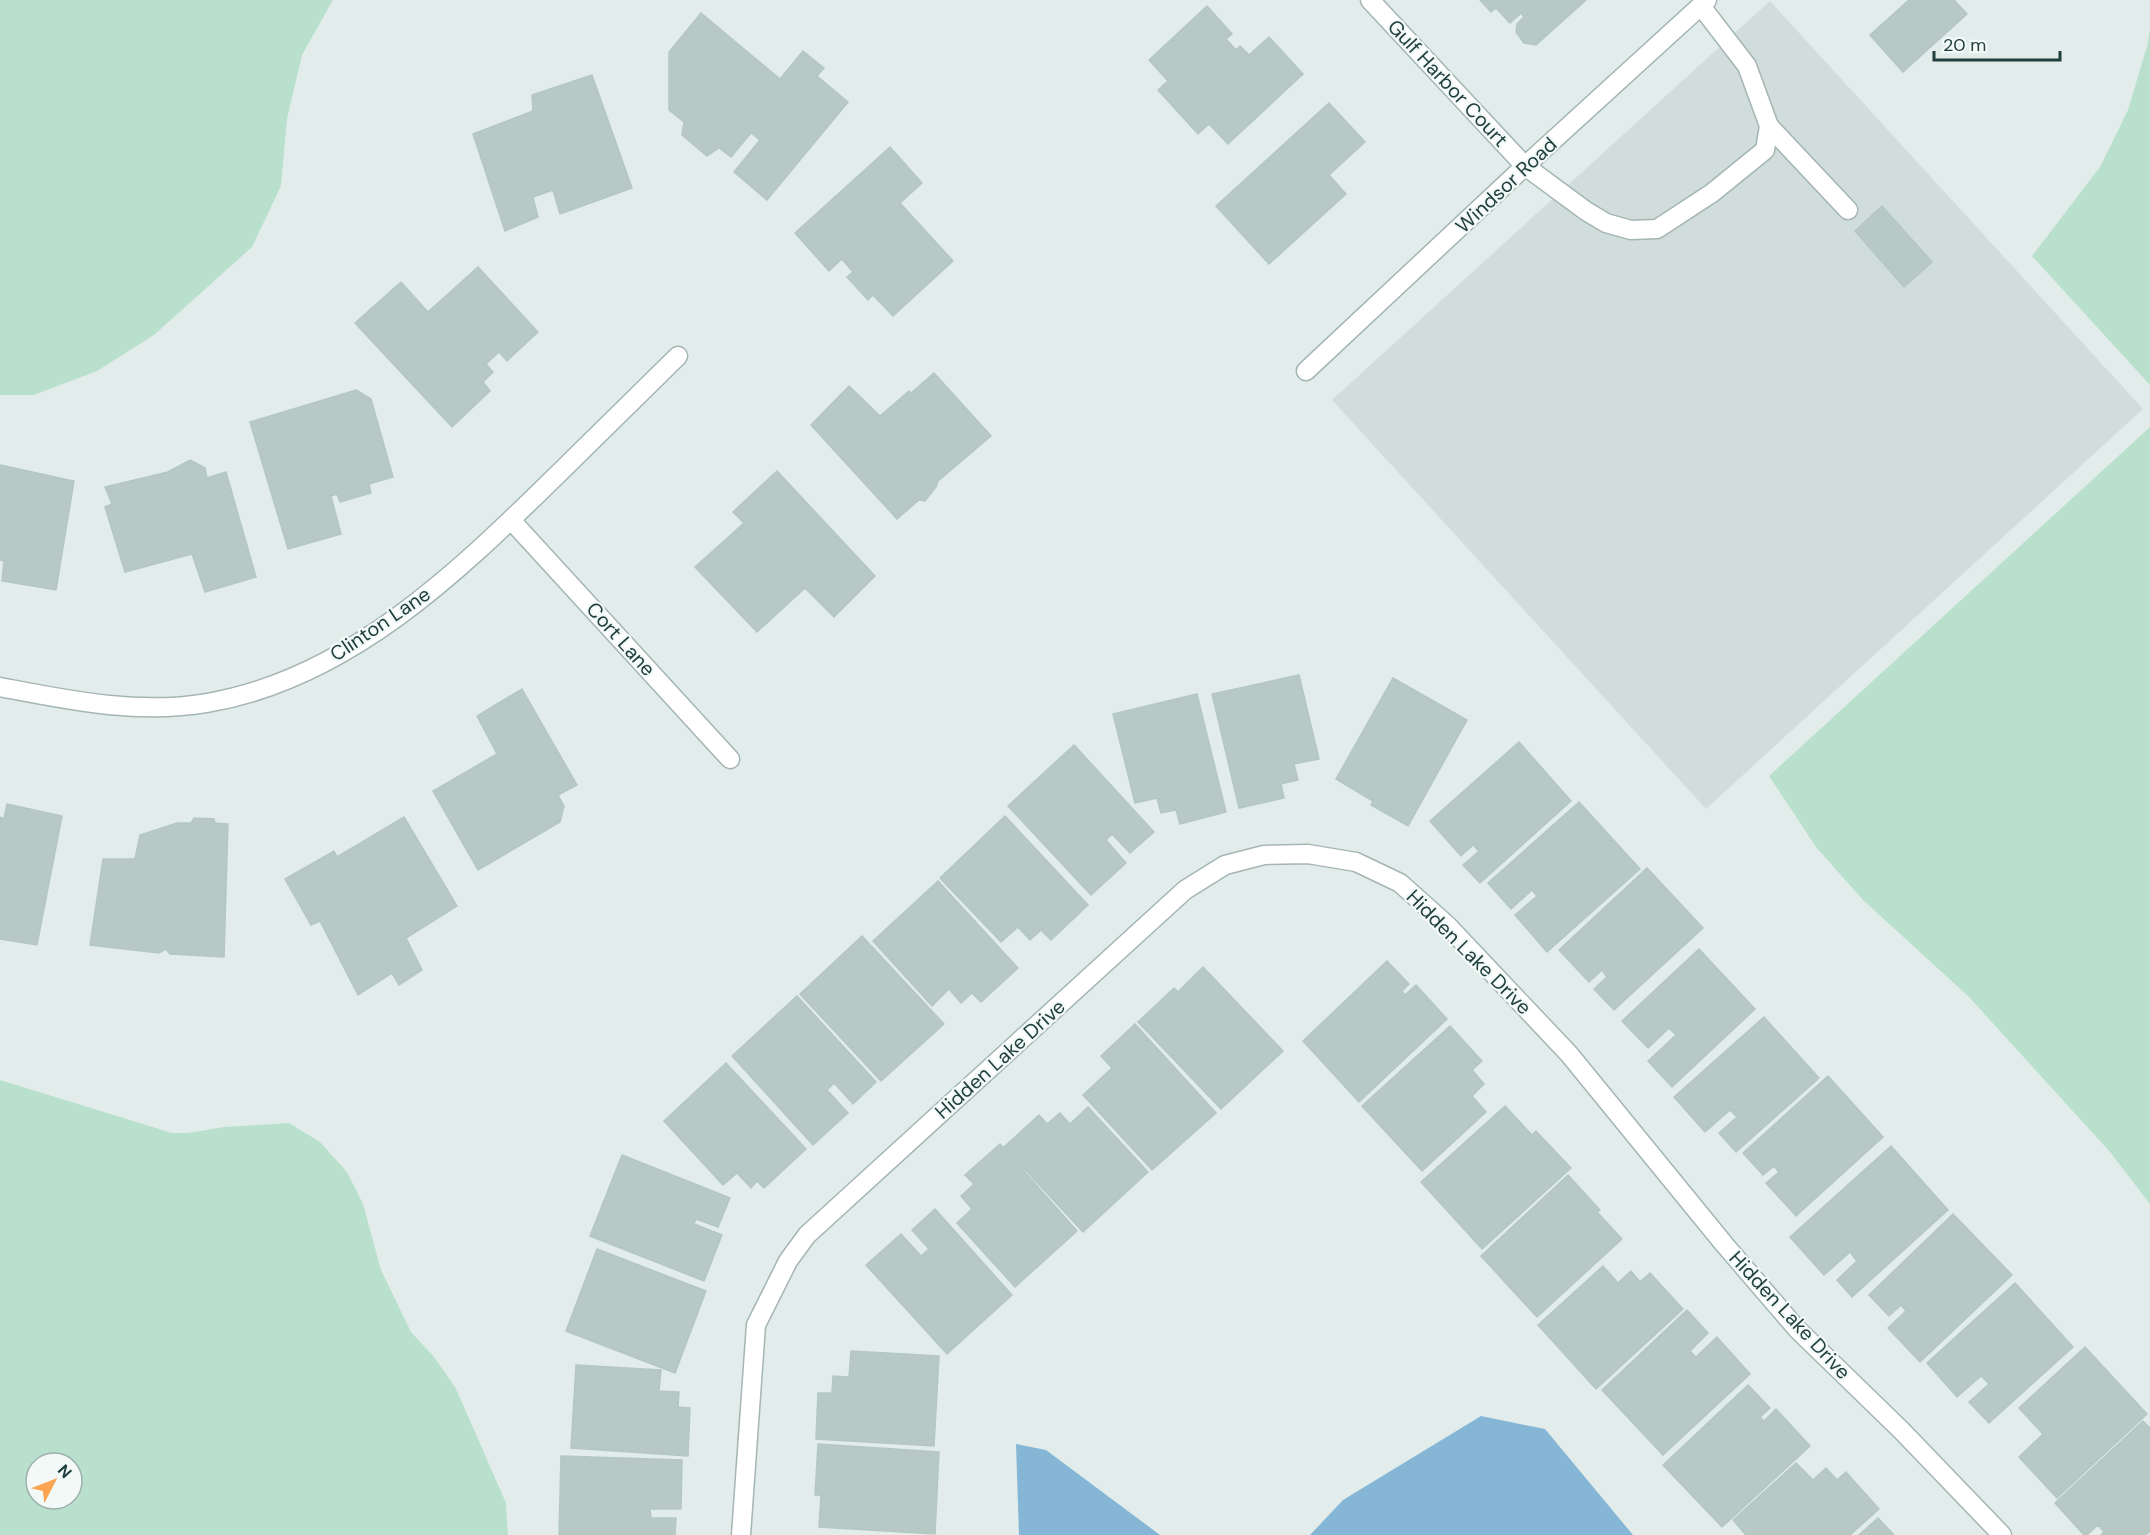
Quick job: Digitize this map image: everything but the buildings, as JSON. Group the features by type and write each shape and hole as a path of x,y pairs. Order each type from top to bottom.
{"street":[{"name":"Gulf Harbor Court","path":"1370,0 1525,166 1606,223 1631,230 1657,229 1712,193 1765,150 1769,126"},
{"name":"Windsor Road","path":"1306,371 1525,166 1704,3"},
{"path":"1704,3 1747,66 1769,126 1848,210"},
{"name":"Clinton Lane","path":"0,687 123,708 167,708 207,703 251,693 334,658 375,633 458,568 512,520 678,356"},
{"name":"Cort Lane","path":"512,520 730,759"},
{"name":"Hidden Lake Drive","path":"741,1535 756,1325 788,1261 807,1235 1185,890 1225,866 1264,855 1308,854 1356,862 1400,883 1447,925 1569,1054 1724,1245 1797,1329 1901,1430 2002,1535"}],"shaded area":[{"path":"1770,1 2143,409 1706,809 1332,400"}],"green space":[{"path":"0,0 333,0 302,55 287,119 281,186 252,247 154,335 97,371 34,395 0,395"},
{"path":"2150,28 2150,385 2032,256 2100,167 2128,110 2148,43"},
{"path":"2150,427 2150,1204 2110,1152 1969,997 1863,900 1816,847 1769,776"},
{"path":"0,1080 172,1133 289,1123 320,1142 347,1172 363,1204 381,1270 411,1332 435,1358 455,1387 506,1503 508,1535 0,1535"}],"water":[{"path":"1481,1416 1545,1429 1633,1535 1310,1535 1343,1500"},
{"path":"1016,1444 1046,1450 1160,1535 1019,1535"}]}
